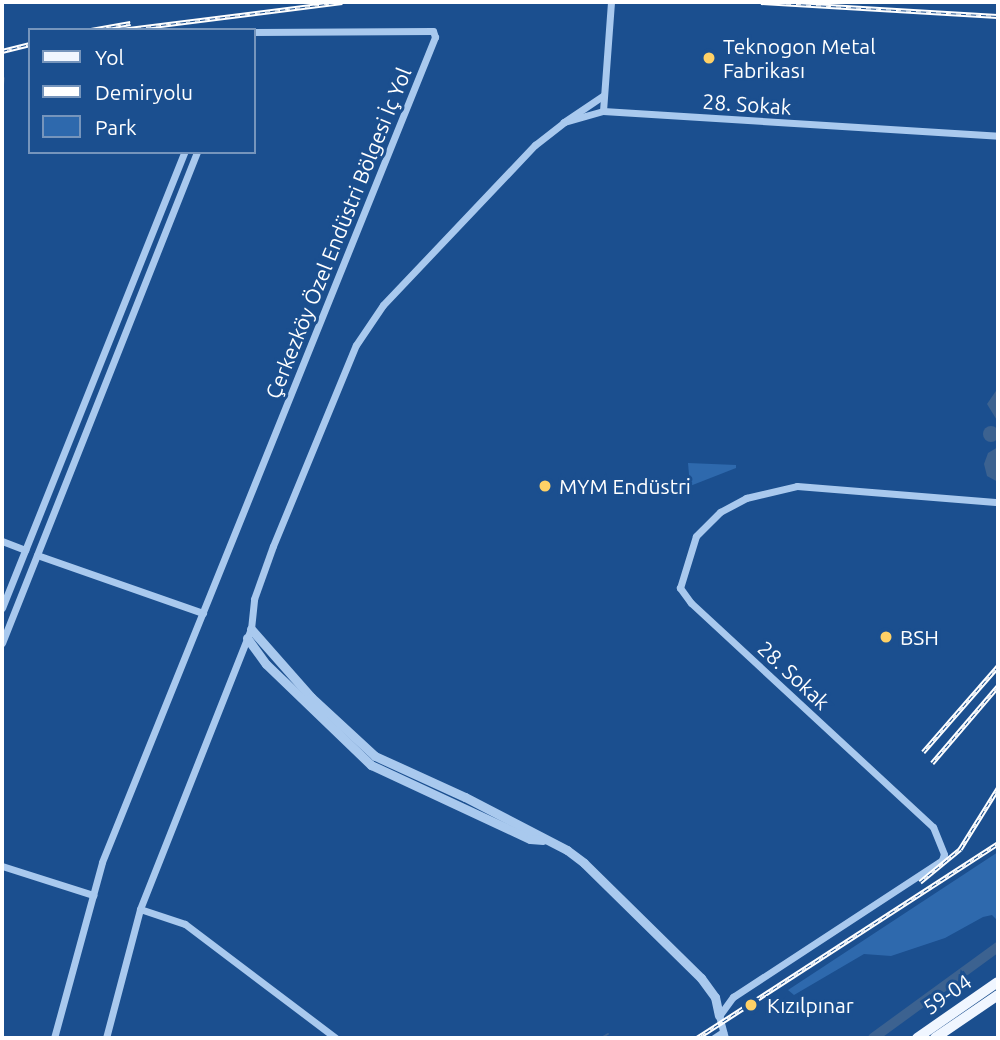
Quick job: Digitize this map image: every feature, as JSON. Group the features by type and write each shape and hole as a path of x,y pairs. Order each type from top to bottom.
{"main road":[{"name":"59-04","path":"917,1038 998,982"},
{"name":"59-04","path":"935,1038 998,995"}],"street":[{"path":"603,111 611,2"},
{"name":"Çerkezköy Özel Endüstri Bölgesi İç Yol","path":"54,1038 93,895 203,613 435,37 433,31 256,32"},
{"path":"106,1038 140,909 249,634 254,599 369,324 535,145 604,95"},
{"name":"28. Sokak","path":"564,122 603,111 998,136"},
{"path":"2,608 183,154"},
{"path":"2,643 196,154"},
{"name":"28. Sokak","path":"719,1016 733,997 942,860 944,853 933,827 691,603 680,588 696,536 720,512 746,498 797,486 998,502"},
{"path":"2,541 25,550"},
{"path":"37,555 203,613"},
{"path":"249,634 311,697 375,756 567,850 610,887 701,978 715,997 724,1035 714,1038"},
{"path":"2,866 93,895"},
{"path":"140,909 185,924 335,1038"}],"green space":[{"path":"688,463 736,465 736,468 690,486"},
{"path":"998,852 998,921 992,915 983,917 945,938 891,956 864,954 794,995 788,990"}],"shaded area":[{"path":"998,388 998,422 987,404"},
{"path":"991,426 997,428 997,440 991,442 985,440 983,434 985,428"},
{"path":"998,447 998,482 987,476 984,464 988,453"}],"waterway":[{"path":"2,92 4,78"},
{"path":"873,1038 998,947"},
{"path":"601,1038 608,1034"}],"railway":[{"path":"137,28 342,2"},
{"path":"761,2 998,16"},
{"path":"102,28 130,23"},
{"path":"2,51 28,44"},
{"path":"923,752 998,666"},
{"path":"932,763 998,686"},
{"path":"920,882 960,849 998,788"},
{"path":"697,1038 998,843"}],"place":[{"name":"Teknogon Metal Fabrikası","path":"709,58"},
{"name":"MYM Endüstri","path":"545,486"},
{"name":"BSH","path":"886,637"},
{"name":"Kızılpınar","path":"751,1005"}]}
